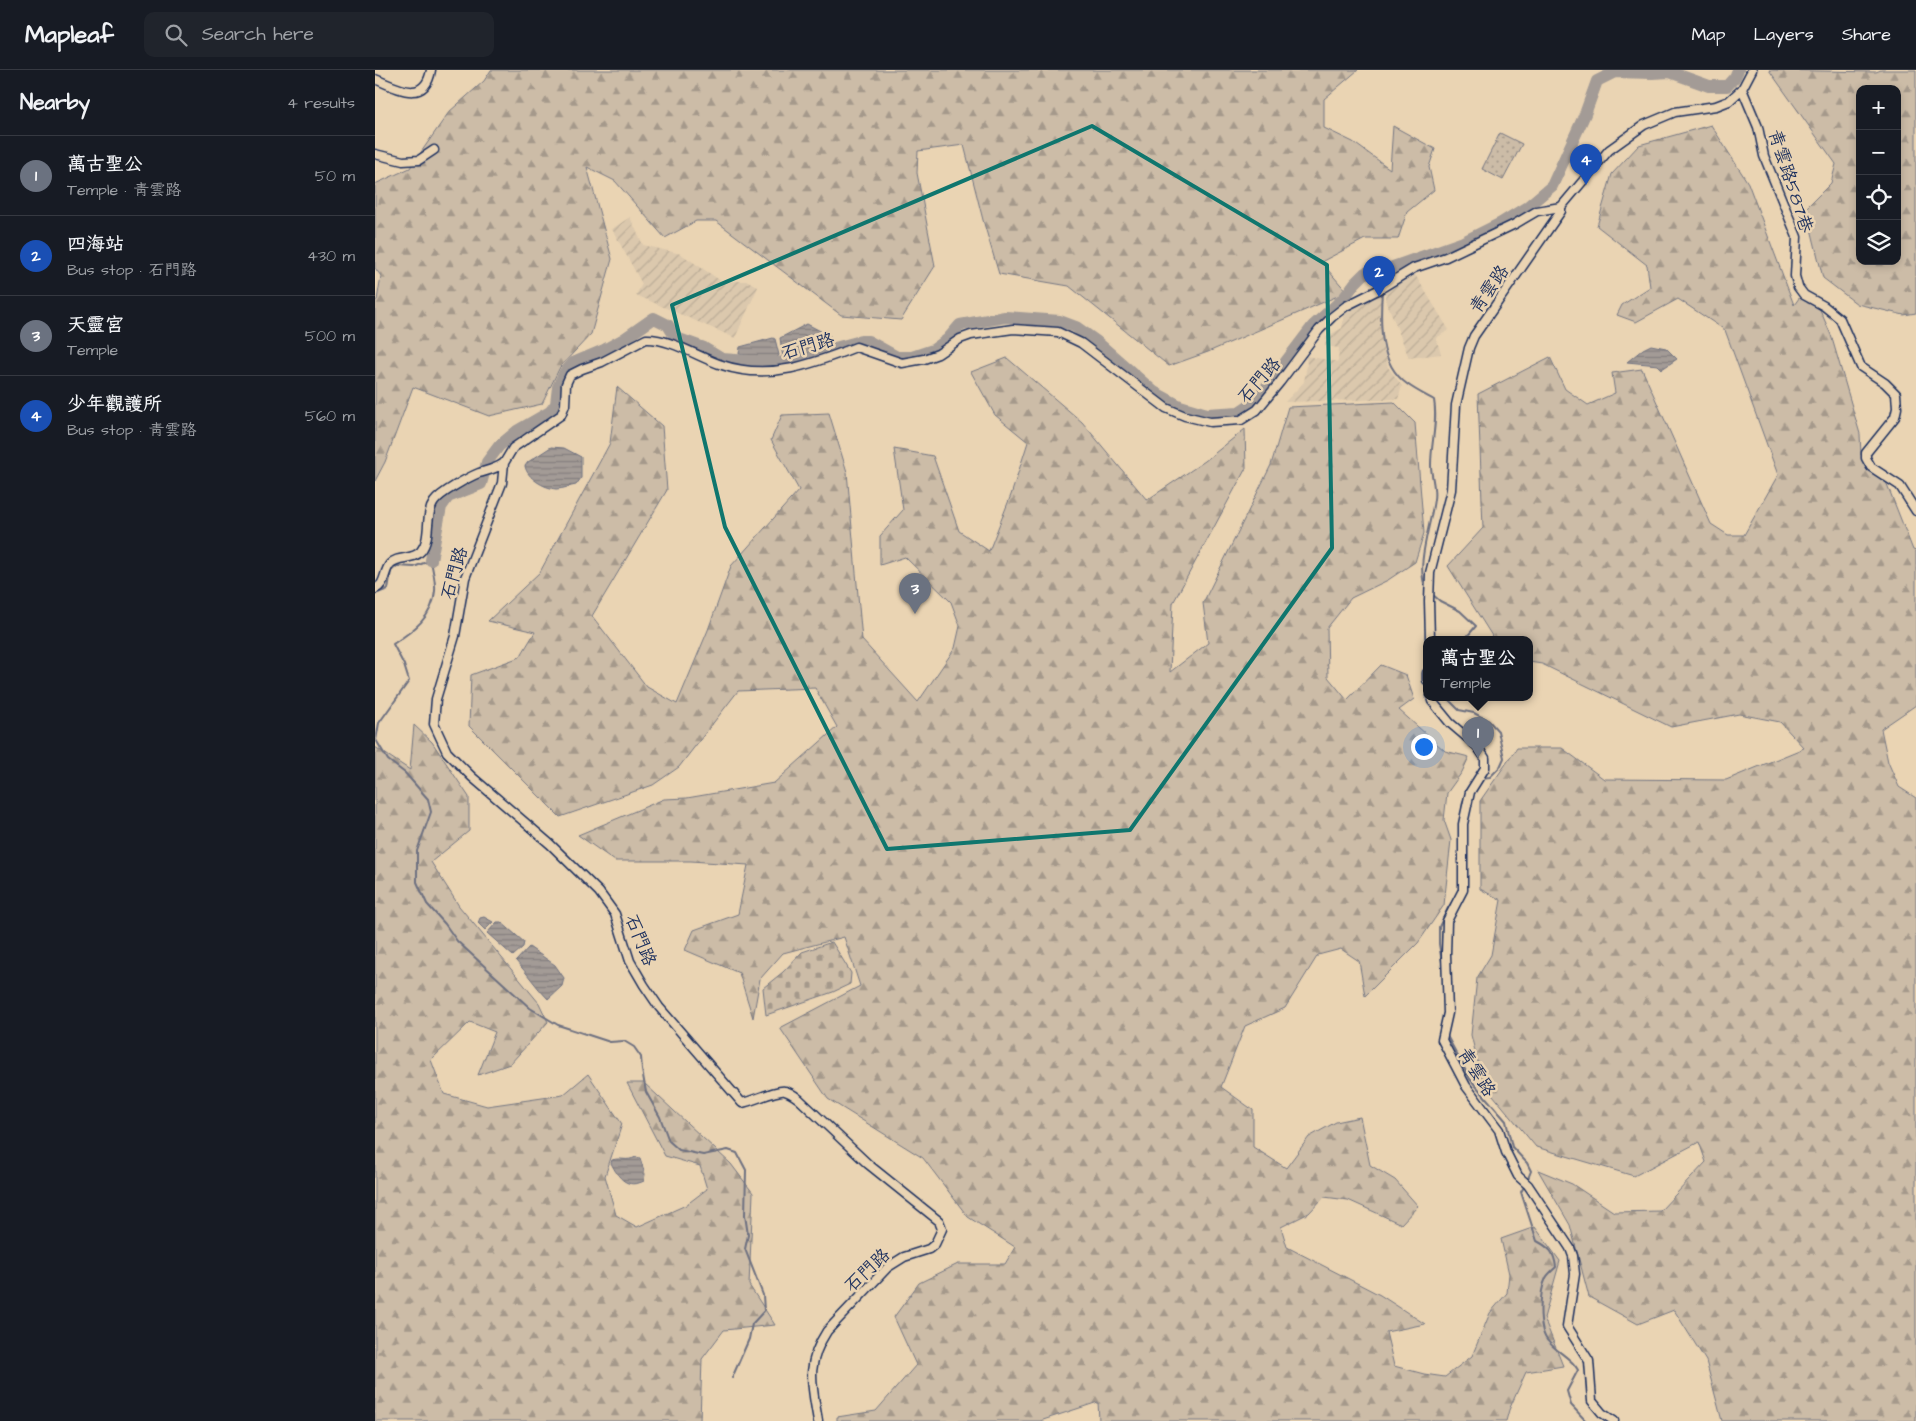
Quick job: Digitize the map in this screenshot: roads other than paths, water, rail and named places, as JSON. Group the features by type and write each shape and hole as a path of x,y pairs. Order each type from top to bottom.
{"street":[{"path":"375,79 400,90 414,92 423,88 429,79 431,70"},
{"name":"青雲路","path":"1430,636 1430,573 1451,490 1456,405 1469,348 1474,336 1561,211 1561,207 1609,150 1644,125 1675,112 1716,106 1729,101 1742,89 1752,70"},
{"name":"青雲路587巷","path":"1742,89 1758,127 1764,156 1797,237 1795,276 1798,287 1804,295 1824,306 1840,319 1861,367 1885,383 1896,394 1897,408 1895,418 1866,453 1866,458 1877,473 1900,486 1916,511"},
{"path":"375,154 403,161 419,160 434,150"},
{"name":"石門路","path":"818,1421 811,1373 819,1343 827,1331 888,1267 904,1257 935,1244 942,1229 939,1221 868,1164 799,1099 787,1091 779,1090 757,1100 742,1103 659,1007 644,986 630,961 615,914 599,892 550,844 472,777 447,752 434,724 436,699 455,636 465,578 502,483 504,463 513,448 561,415 565,405 566,384 571,375 581,369 603,362 646,340 652,339 723,366 751,371 785,371 810,365 857,347 902,363 938,354 960,338 971,335 1013,330 1058,332 1081,343 1166,408 1185,416 1210,422 1241,420 1257,410 1319,330 1332,316 1346,306 1387,285 1414,268 1446,257 1515,224 1537,211 1561,207"},
{"path":"375,589 383,584 389,565 398,559 410,558 421,551 426,541 430,512 434,502 444,493 479,473 493,470 504,463"},
{"name":"青雲路","path":"1432,701 1450,723 1477,746 1485,758 1485,768 1470,792 1463,824 1463,890 1447,921 1448,1013 1442,1040 1466,1086 1499,1130 1505,1152 1518,1176 1528,1185 1570,1248 1575,1274 1567,1326 1589,1361 1592,1401 1602,1413 1615,1421"}],"waterway":[{"path":"431,560 441,507 448,497 481,484 487,462 499,446 517,431 550,412 556,404 558,387 565,372 573,363 624,339 654,318 668,325 676,338 704,348 722,359 777,363 808,359 831,349 861,341 868,341 897,357 912,357 933,350 948,339 960,325 1005,317 1060,321 1076,327 1097,342 1154,392 1180,406 1207,414 1239,412 1251,404 1265,389 1313,326 1344,298 1365,273 1393,267 1461,243 1501,223 1527,207 1552,186 1585,114 1597,81 1615,72 1670,72 1709,86 1727,86 1738,70"},
{"path":"1382,285 1383,269"},
{"path":"1382,290 1381,328 1386,353 1391,365 1407,384 1434,400 1435,416 1431,457 1434,495 1422,569 1426,589"},
{"path":"375,594 388,589 391,571 397,566 414,567 431,560 435,587 430,608 426,616 415,628 393,644 404,665 409,681 379,723 376,740 388,760 405,773 428,799 431,812 417,851 417,882 427,904 457,941 530,1008 558,1025 610,1042 624,1041 634,1047 641,1057 646,1092 660,1117 669,1141 679,1150 703,1155 728,1150 737,1153 746,1170 745,1215 748,1235 745,1249 763,1295 764,1311 752,1324 749,1339 732,1378"},
{"path":"1432,594 1440,601 1460,611 1476,626 1468,636"},
{"path":"1450,701 1459,710 1474,713 1489,721 1498,731 1504,758 1500,767 1490,777 1481,778"},
{"path":"1462,814 1466,795"},
{"path":"1443,968 1439,944 1439,927 1459,891 1459,844"},
{"path":"1446,1034 1470,1079 1506,1121 1512,1147 1527,1163 1531,1171 1527,1181"},
{"path":"1525,1185 1521,1192 1537,1241 1551,1251 1556,1267 1547,1277 1542,1292 1542,1327 1547,1340 1575,1365 1578,1370 1567,1391 1571,1405 1586,1421"}],"place":[{"name":"少年觀護所","path":"1586,185"},
{"name":"四海站","path":"1379,297"},
{"name":"天靈宮","path":"915,614"},
{"name":"萬古聖公","path":"1478,758"}]}
